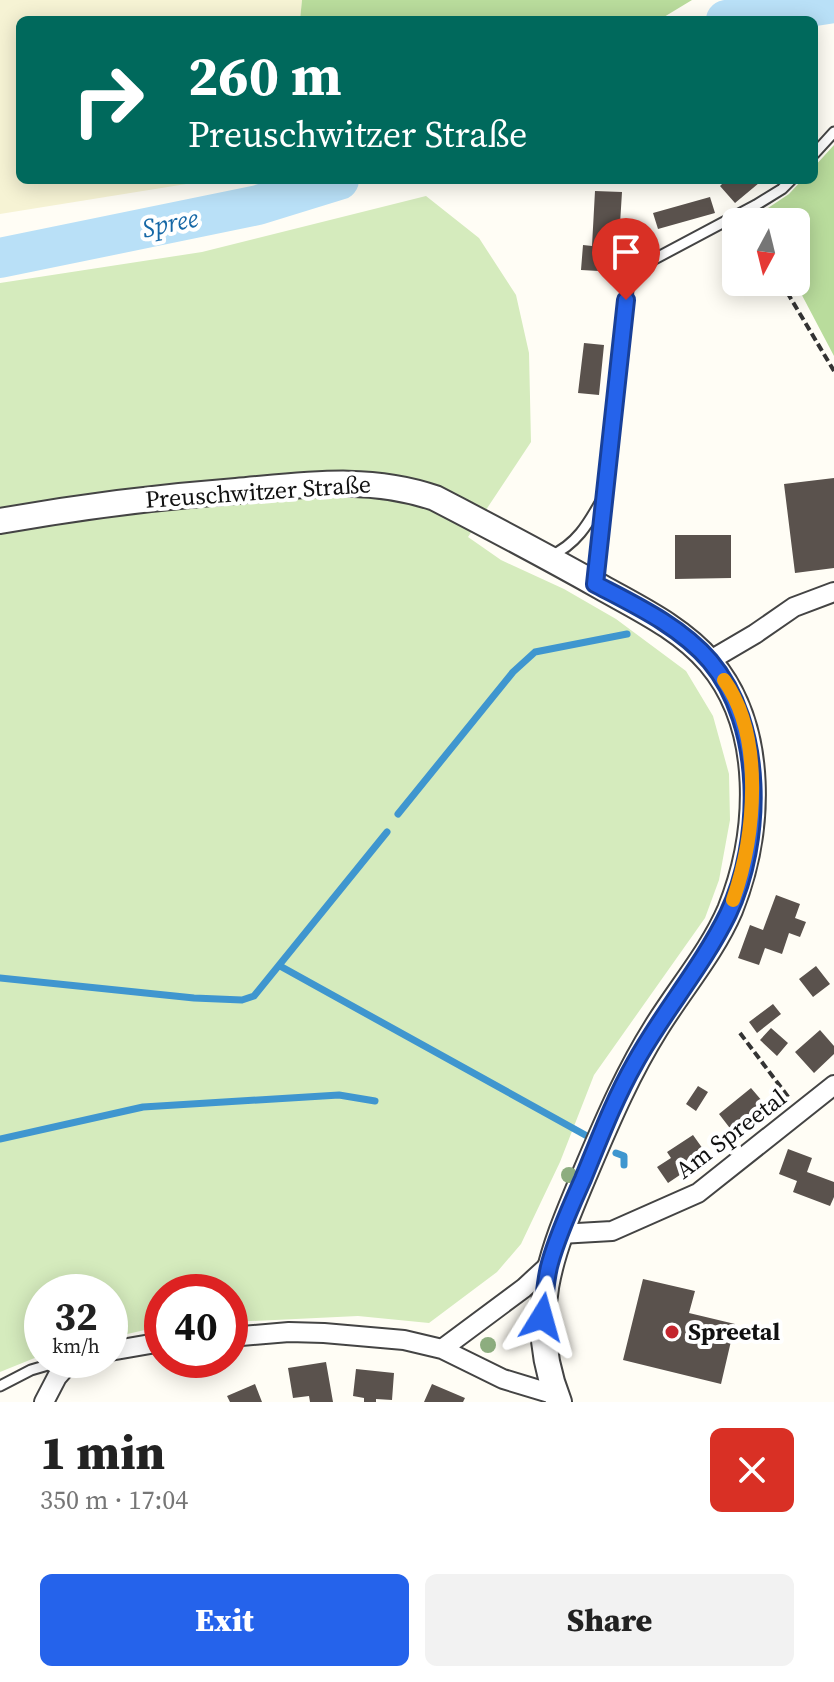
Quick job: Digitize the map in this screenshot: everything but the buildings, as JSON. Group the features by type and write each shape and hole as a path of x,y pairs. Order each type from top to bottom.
{"street":[{"name":"Preuschwitzer Straße","path":"0,521 155,497 352,482 408,488 435,498 549,557 654,616 689,641 728,687 742,721 750,761 752,808 748,845 729,912 634,1064 613,1107 549,1265 542,1317 543,1339 546,1362 558,1398"},
{"path":"709,661 794,607 834,592"},
{"name":"Am Spreetal","path":"560,1234 612,1231 698,1193 834,1085"},
{"path":"442,1349 524,1288 549,1265"},
{"path":"248,1335 324,1333 404,1340 442,1349 503,1379 558,1398"},
{"path":"44,1402 56,1378"}],"lane":[{"path":"818,150 834,132"},
{"path":"595,584 630,272 756,205 787,184"},
{"path":"549,557 573,543 603,498"},
{"path":"0,1386 24,1374"}],"path":[{"path":"789,296 834,371"},
{"path":"740,1033 800,1112"}],"shaded area":[{"path":"0,0 302,0 300,16 16,16 16,184 186,184 0,214"}],"green space":[{"path":"302,0 692,0 666,16 300,16"},
{"path":"834,145 834,356 802,296 810,296 810,208 768,208 798,184 818,184 818,163"},
{"path":"426,196 479,238 516,295 529,353 531,442 468,537 501,560 564,589 616,619 686,671 713,716 729,774 730,820 719,880 705,918 594,1075 560,1162 521,1244 497,1272 429,1323 358,1316 248,1321 248,1274 144,1274 144,1330 128,1334 128,1274 24,1274 24,1362 0,1372 0,283 202,252"}],"waterway":[{"name":"Spree","path":"751,16 834,3"},
{"name":"Spree","path":"0,258 258,205 326,184"},
{"path":"398,814 513,672 535,652 627,634"},
{"path":"0,978 194,998 242,1000 254,996 387,832"},
{"path":"280,966 587,1136"},
{"path":"0,1139 143,1107 339,1095 375,1101"},
{"path":"616,1153 624,1156 624,1165"}],"slow traffic":[{"path":"724,680 742,721 752,777 748,845 733,900"}],"place":[{"name":"Spreetal","path":"672,1332"}],"route":[{"path":"542,1317 549,1265 613,1107 655,1028 729,912 748,845 752,808 748,746 728,687 689,641 654,616 595,584 626,300"}]}
